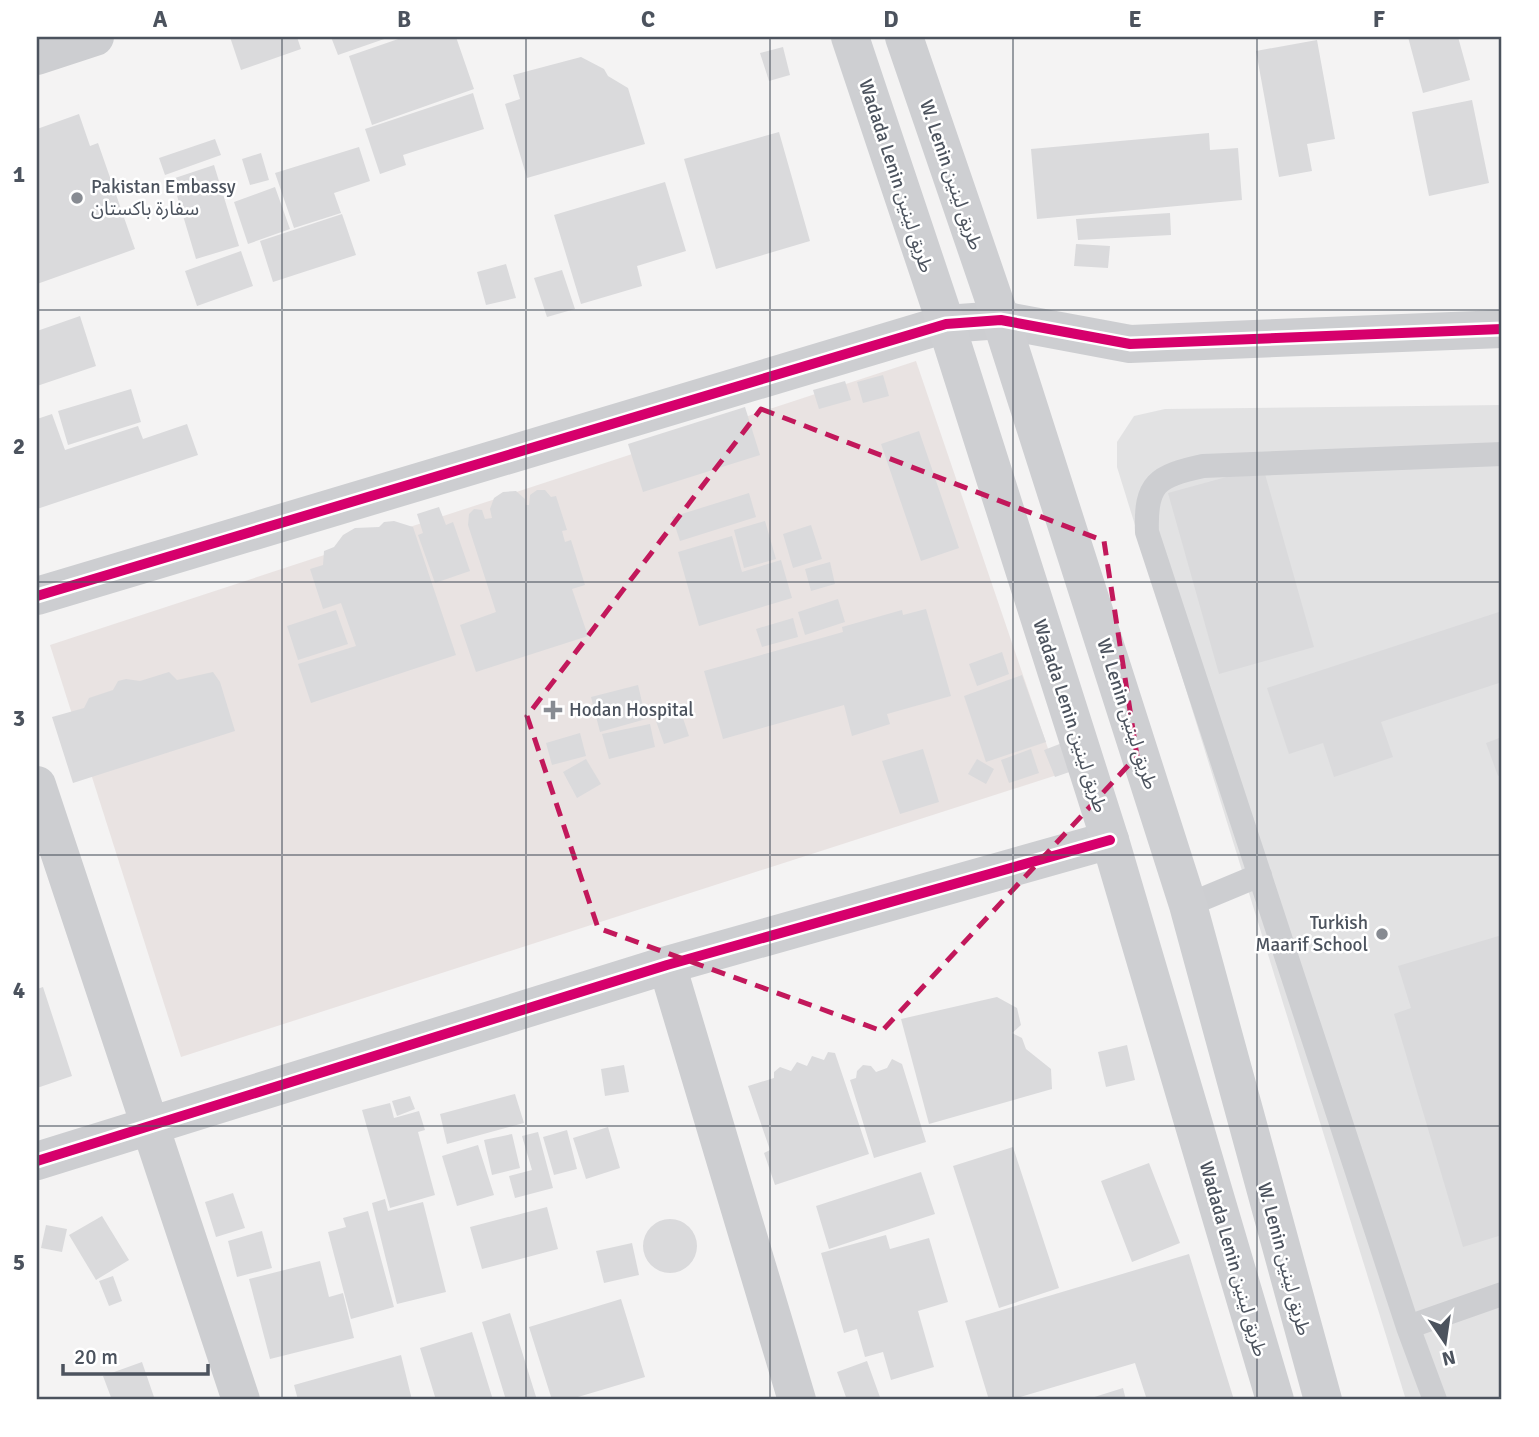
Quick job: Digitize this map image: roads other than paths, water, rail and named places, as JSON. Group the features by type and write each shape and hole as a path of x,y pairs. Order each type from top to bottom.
{"main road":[{"name":"Wadada Lenin طريق لينين","path":"850,37 946,324 1110,840 1275,1400"},
{"name":"W. Lenin طريق لينين","path":"904,37 1001,320 1188,905 1323,1400"}],"street":[{"path":"37,56 95,37"},
{"path":"37,596 946,324 1001,320 1130,344 1502,329"},
{"path":"37,785 241,1400"},
{"path":"37,1161 667,965 1110,840"},
{"path":"667,965 797,1400"}],"lane":[{"path":"1436,1400 1408,1327 1147,532 1146,503 1157,484 1172,472 1203,466 1502,454"},
{"path":"1188,905 1260,874"},
{"path":"1408,1327 1502,1294"}],"place":[{"name":"Pakistan Embassy سفارة باكستان","path":"77,198"},
{"name":"Hodan Hospital","path":"553,710"},
{"name":"Turkish Maarif School","path":"1382,934"}]}
